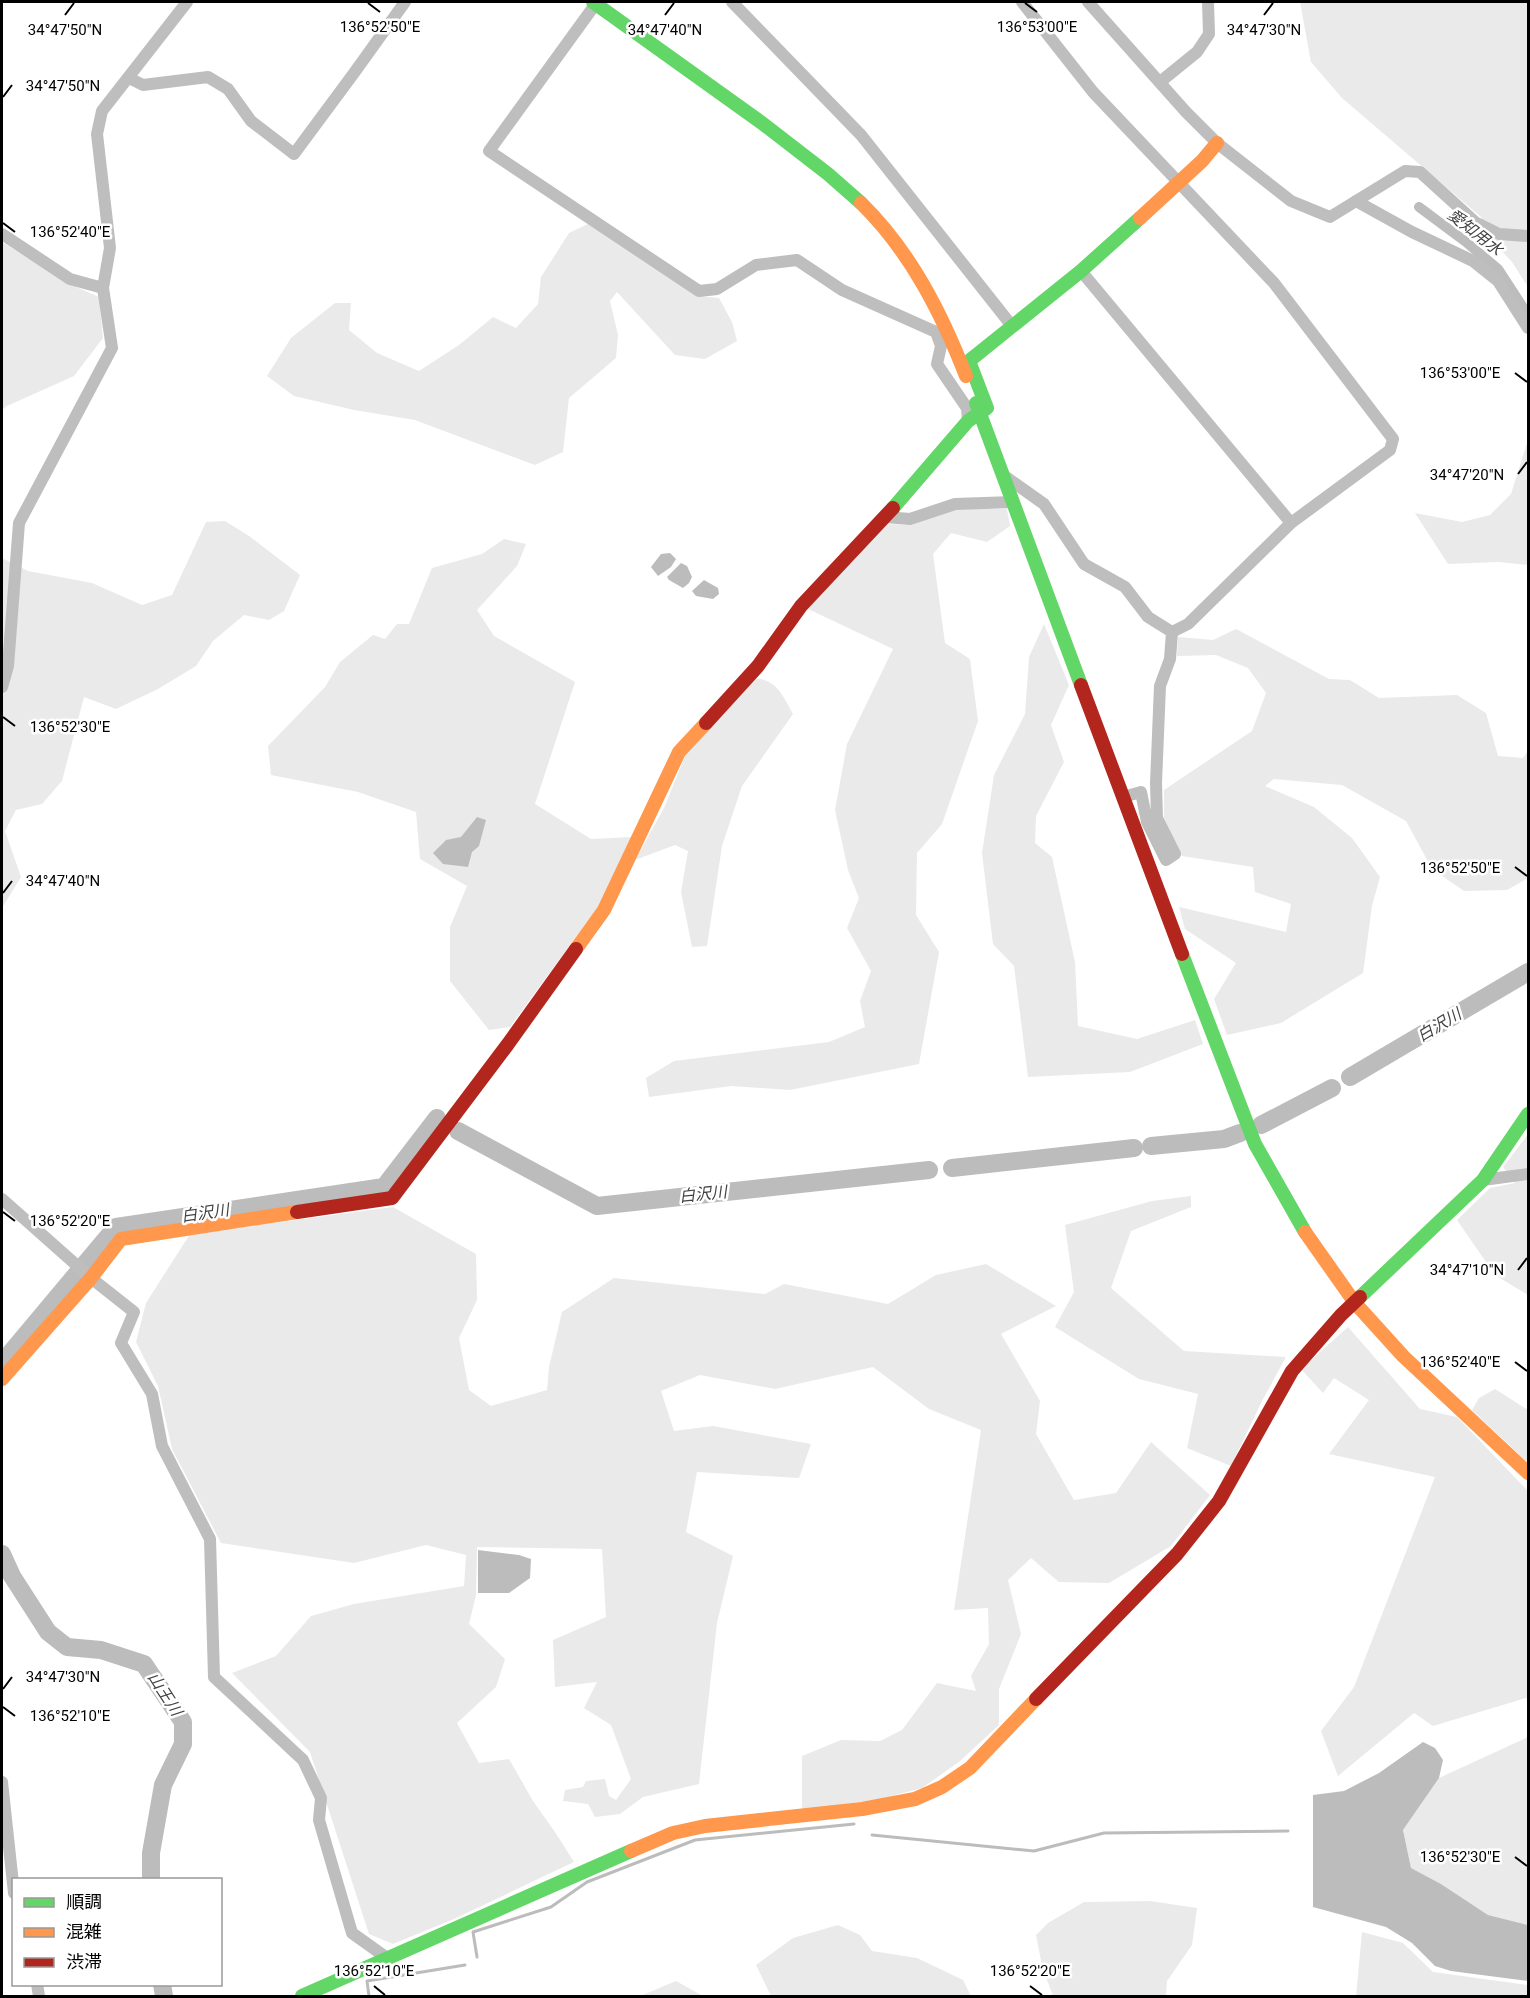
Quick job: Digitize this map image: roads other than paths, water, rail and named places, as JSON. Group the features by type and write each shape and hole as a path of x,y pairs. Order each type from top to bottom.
{"street":[{"path":"2,687 8,666 19,523 112,348 103,288 110,248 97,134 102,111 187,2"},
{"path":"129,78 143,85 208,77 228,89 251,121 294,154 405,2"},
{"path":"968,421 967,408 937,364 941,346 936,332 842,290 797,260 756,264 717,289 699,291 489,151 595,2 763,124 830,176 869,211 897,245 924,284 956,349 1255,1144 1298,1221 1355,1303 1403,1356 1528,1473"},
{"path":"732,2 861,135 1012,326"},
{"path":"1022,2 1093,92 1274,283 1393,439 1390,450 1291,523 1188,624 1172,632"},
{"path":"1088,2 1186,112 1217,143 1292,201 1330,217 1405,171 1420,172 1474,222 1499,234 1528,236"},
{"path":"1160,82 1197,52 1209,34 1208,2"},
{"path":"2,1379 91,1278 121,1239 392,1198 508,1044 604,910 679,752 759,666 801,606 885,517 968,421 987,408 969,361 1081,271 1202,161 1217,143"},
{"path":"1356,201 1412,232 1473,261 1498,281 1528,328"},
{"path":"2,234 70,279 103,288"},
{"path":"1081,271 1291,523"},
{"path":"1003,476 1044,504 1084,564 1125,587 1148,617 1172,632"},
{"path":"885,517 910,519 955,504 1013,502"},
{"path":"1123,797 1141,792 1147,822 1166,860 1175,854 1157,818 1156,807 1160,686 1170,659 1172,632"},
{"path":"302,1996 673,1833 705,1826 862,1809 915,1799 942,1787 970,1768 1177,1554 1218,1501 1292,1371 1341,1315 1483,1180 1528,1114"},
{"path":"1483,1180 1528,1174"},
{"path":"2,1199 91,1278 134,1312 121,1343 152,1394 162,1446 210,1539 214,1677 303,1760 321,1798 319,1820 352,1933 387,1958"},
{"path":"2,1782 12,1878"}],"waterway":[{"name":"愛知用水","path":"1419,207 1498,269 1528,315"},
{"name":"白沢川","path":"1350,1077 1528,972"},
{"name":"白沢川","path":"1261,1125 1332,1088"},
{"name":"白沢川","path":"2,1363 116,1227 384,1187 437,1118"},
{"name":"白沢川","path":"458,1131 597,1206 929,1170"},
{"name":"白沢川","path":"1151,1146 1224,1139 1240,1133"},
{"name":"白沢川","path":"952,1168 1134,1148"},
{"name":"山王川","path":"2,1554 12,1576 48,1632 67,1647 101,1650 144,1664 183,1722 183,1744 163,1785 151,1853 151,1878"},
{"path":"477,1957 473,1932 551,1907 587,1882 695,1840 854,1824"},
{"path":"872,1835 1034,1851 1104,1833 1288,1831"},
{"path":"369,1996 367,1981 465,1965"},
{"name":"山王川","path":"162,1986 164,1996"}]}
